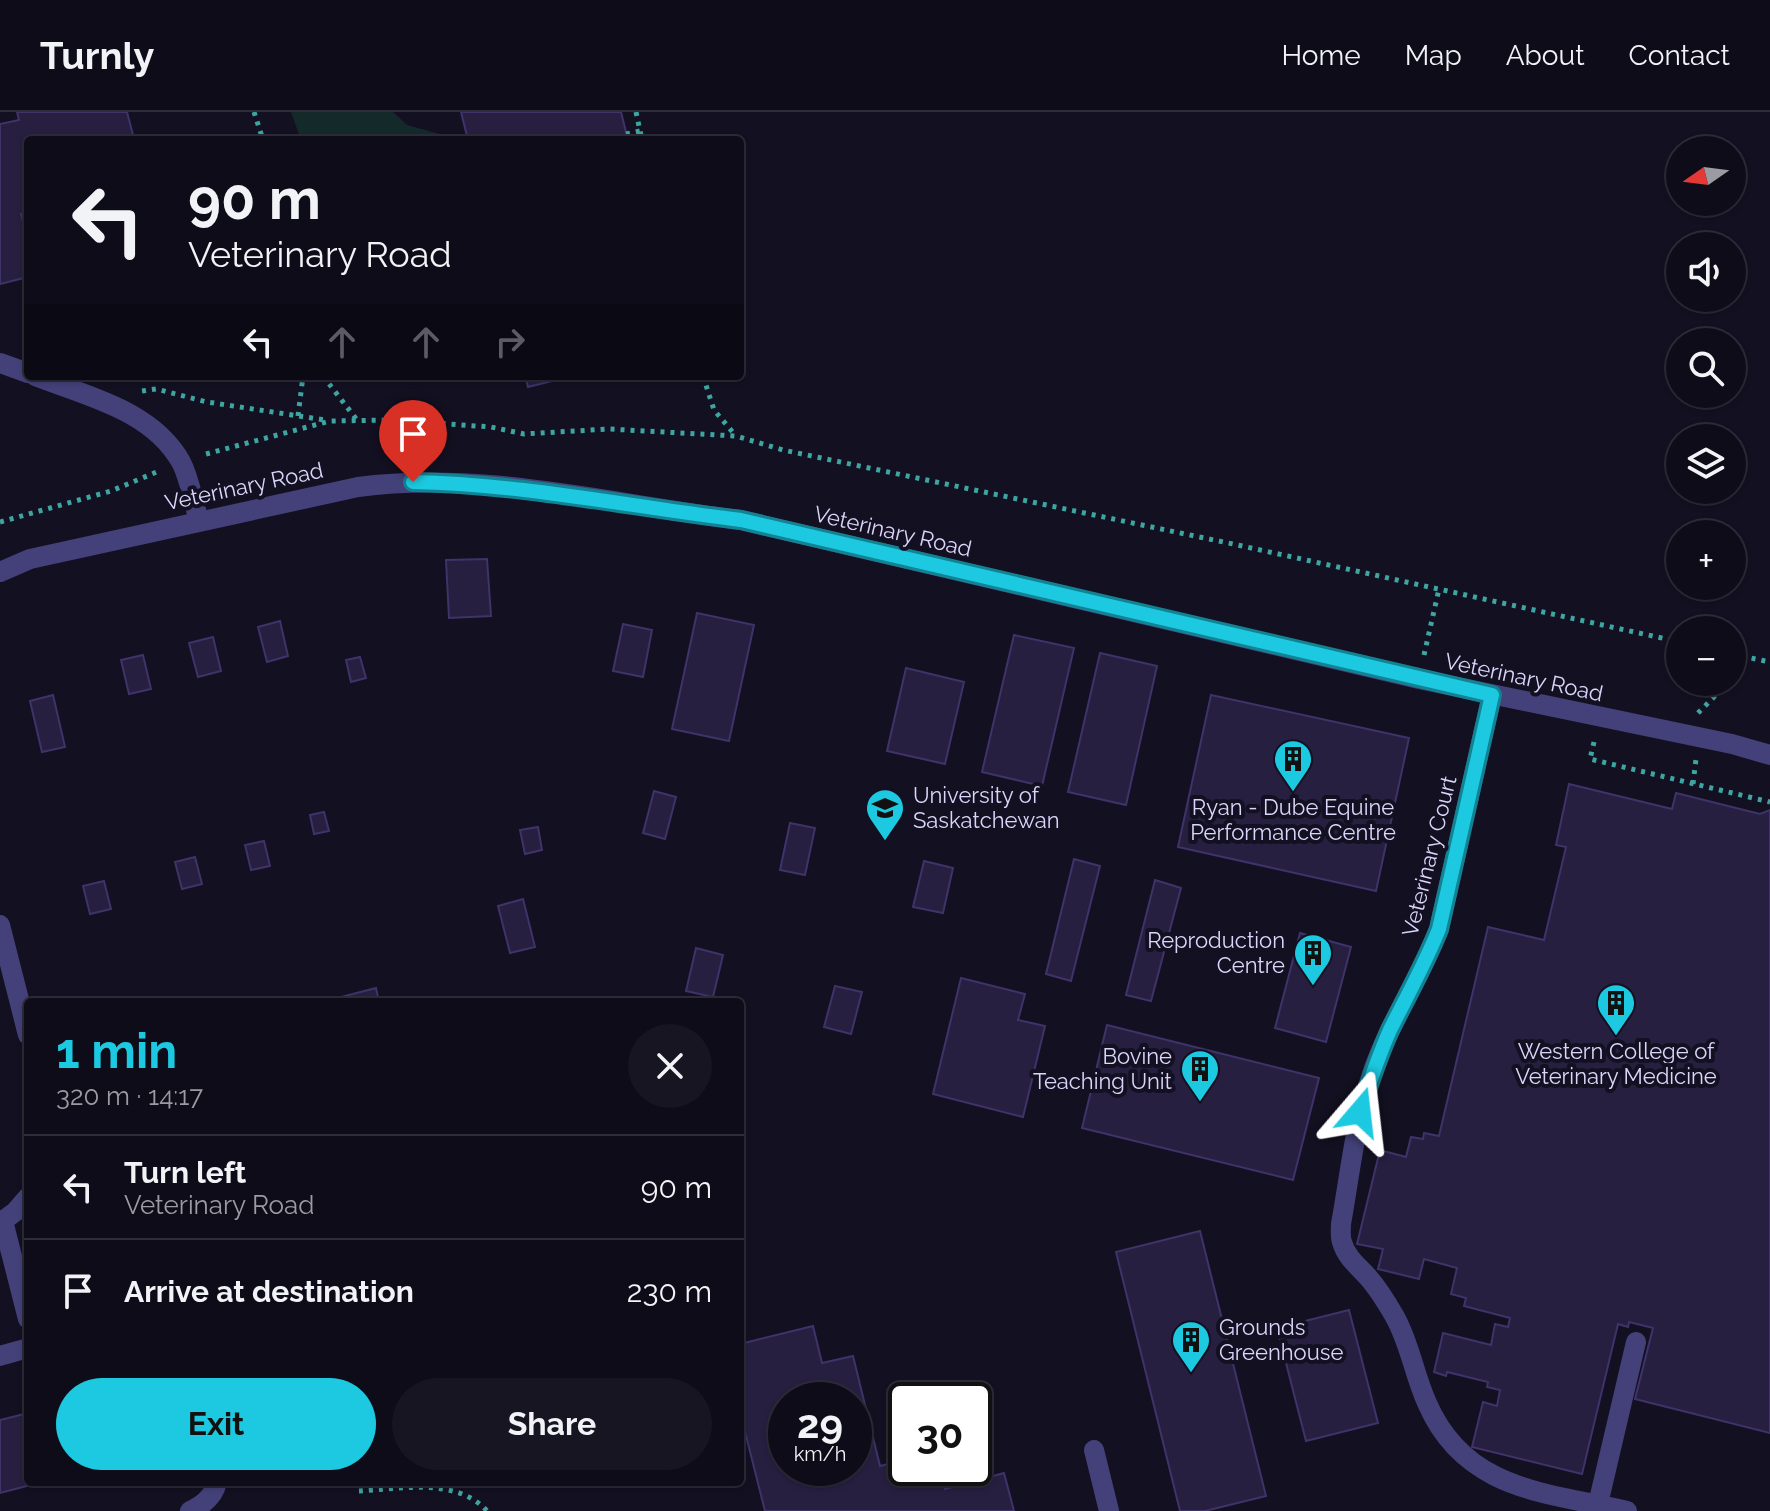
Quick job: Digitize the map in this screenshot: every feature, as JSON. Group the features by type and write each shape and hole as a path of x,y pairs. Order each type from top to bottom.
{"street":[{"path":"0,363 24,372"},
{"path":"45,380 138,417 158,433 181,462 199,520"},
{"name":"Veterinary Road","path":"0,572 30,559 327,492 386,483 524,488 741,520 1419,679 1732,744 1770,755"},
{"name":"Veterinary Court","path":"1492,695 1439,929 1391,1029 1360,1112 1341,1224 1342,1243 1352,1261 1380,1292 1406,1336 1414,1370 1428,1406 1445,1434 1470,1463 1502,1481 1543,1495 1627,1511"},
{"path":"0,925 24,1019"},
{"path":"24,1201 1,1222 24,1305"},
{"path":"1598,1504 1636,1342"},
{"path":"0,1356 24,1349"},
{"path":"1094,1450 1109,1511"},
{"path":"190,1511 205,1502 216,1486"}],"path":[{"path":"254,112 262,136"},
{"path":"636,112 641,136"},
{"path":"626,134 640,131"},
{"path":"298,416 302,380"},
{"path":"326,380 358,421"},
{"path":"704,380 714,410 736,436"},
{"path":"131,393 156,389 207,402 330,421 438,422 524,434 609,429 736,436 783,450 1666,639"},
{"path":"0,522 111,491 181,462 330,421"},
{"path":"1419,679 1439,589"},
{"path":"1746,657 1770,662"},
{"path":"1599,717 1590,759 1770,802"},
{"path":"359,1491 444,1489 466,1495 487,1511"}],"green space":[{"path":"291,112 393,112 407,125 447,136 300,136"}],"building":[{"path":"17,112 127,112 133,136 24,136 24,213 21,214 24,225 24,278 0,284 0,124 19,120"},
{"path":"461,112 621,112 627,136 467,136"},
{"path":"526,380 556,380 528,387"},
{"path":"487,559 491,616 449,618 446,560"},
{"path":"697,613 754,625 729,741 672,729"},
{"path":"280,621 288,656 267,662 258,627"},
{"path":"623,624 652,630 643,677 613,671"},
{"path":"1014,635 1074,648 1042,786 982,772"},
{"path":"213,637 221,671 198,677 189,643"},
{"path":"1100,653 1157,666 1126,805 1068,792"},
{"path":"143,655 151,689 129,694 121,660"},
{"path":"360,657 366,678 351,682 346,660"},
{"path":"906,668 964,682 945,764 887,751"},
{"path":"53,695 65,747 42,752 30,701"},
{"name":"Ryan - Dube Equine Performance Centre","path":"1211,695 1409,738 1376,891 1178,847"},
{"name":"Western College of Veterinary Medicine","path":"1569,784 1672,809 1676,793 1760,814 1770,810 1770,1433 1635,1399 1653,1328 1629,1322 1628,1327 1618,1324 1582,1474 1472,1447 1483,1402 1497,1406 1500,1390 1487,1387 1488,1382 1434,1372 1443,1333 1491,1345 1495,1324 1508,1327 1510,1318 1464,1306 1466,1298 1451,1294 1457,1268 1424,1259 1419,1279 1378,1269 1383,1249 1357,1244 1380,1150 1406,1157 1411,1137 1423,1139 1424,1133 1439,1136 1488,927 1544,940 1566,847 1556,845"},
{"path":"654,791 676,797 665,839 643,833"},
{"path":"324,812 329,831 314,834 310,815"},
{"path":"790,823 815,828 805,875 780,870"},
{"path":"538,827 542,850 525,854 520,830"},
{"path":"264,841 270,866 251,870 245,845"},
{"path":"195,857 202,884 182,889 175,862"},
{"path":"1074,859 1100,866 1071,981 1046,974"},
{"path":"924,861 953,868 943,913 913,907"},
{"path":"1155,880 1181,888 1151,1001 1126,995"},
{"path":"104,881 111,909 90,914 83,886"},
{"path":"523,899 535,947 510,953 498,906"},
{"name":"Reproduction Centre","path":"1300,933 1351,947 1326,1042 1275,1028"},
{"path":"696,948 723,955 713,997 686,991"},
{"path":"961,978 1025,994 1018,1020 1045,1026 1023,1117 933,1094"},
{"path":"835,986 862,992 851,1034 824,1027"},
{"path":"376,988 378,998 337,998"},
{"name":"Bovine Teaching Unit","path":"1107,1025 1319,1078 1293,1180 1082,1128"},
{"name":"Grounds Greenhouse","path":"1200,1231 1266,1496 1205,1511 1180,1511 1116,1252"},
{"path":"1349,1310 1378,1423 1306,1441 1277,1328"},
{"path":"813,1326 822,1363 853,1356 859,1382 768,1382 768,1486 872,1486 872,1433 880,1466 888,1464 888,1486 944,1486 945,1489 992,1486 992,1476 1004,1473 1014,1511 765,1511 744,1428 744,1343"},
{"path":"24,1414 24,1486 27,1486 0,1493 0,1420"}],"place":[{"name":"Ryan - Dube Equine Performance Centre","path":"1293,793"},
{"name":"University of Saskatchewan","path":"885,842"},
{"name":"Reproduction Centre","path":"1313,987"},
{"name":"Western College of Veterinary Medicine","path":"1616,1037"},
{"name":"Bovine Teaching Unit","path":"1200,1103"},
{"name":"Grounds Greenhouse","path":"1191,1374"}],"route":[{"path":"413,482 524,488 741,520 1492,695 1439,929 1391,1029 1360,1112"}]}
